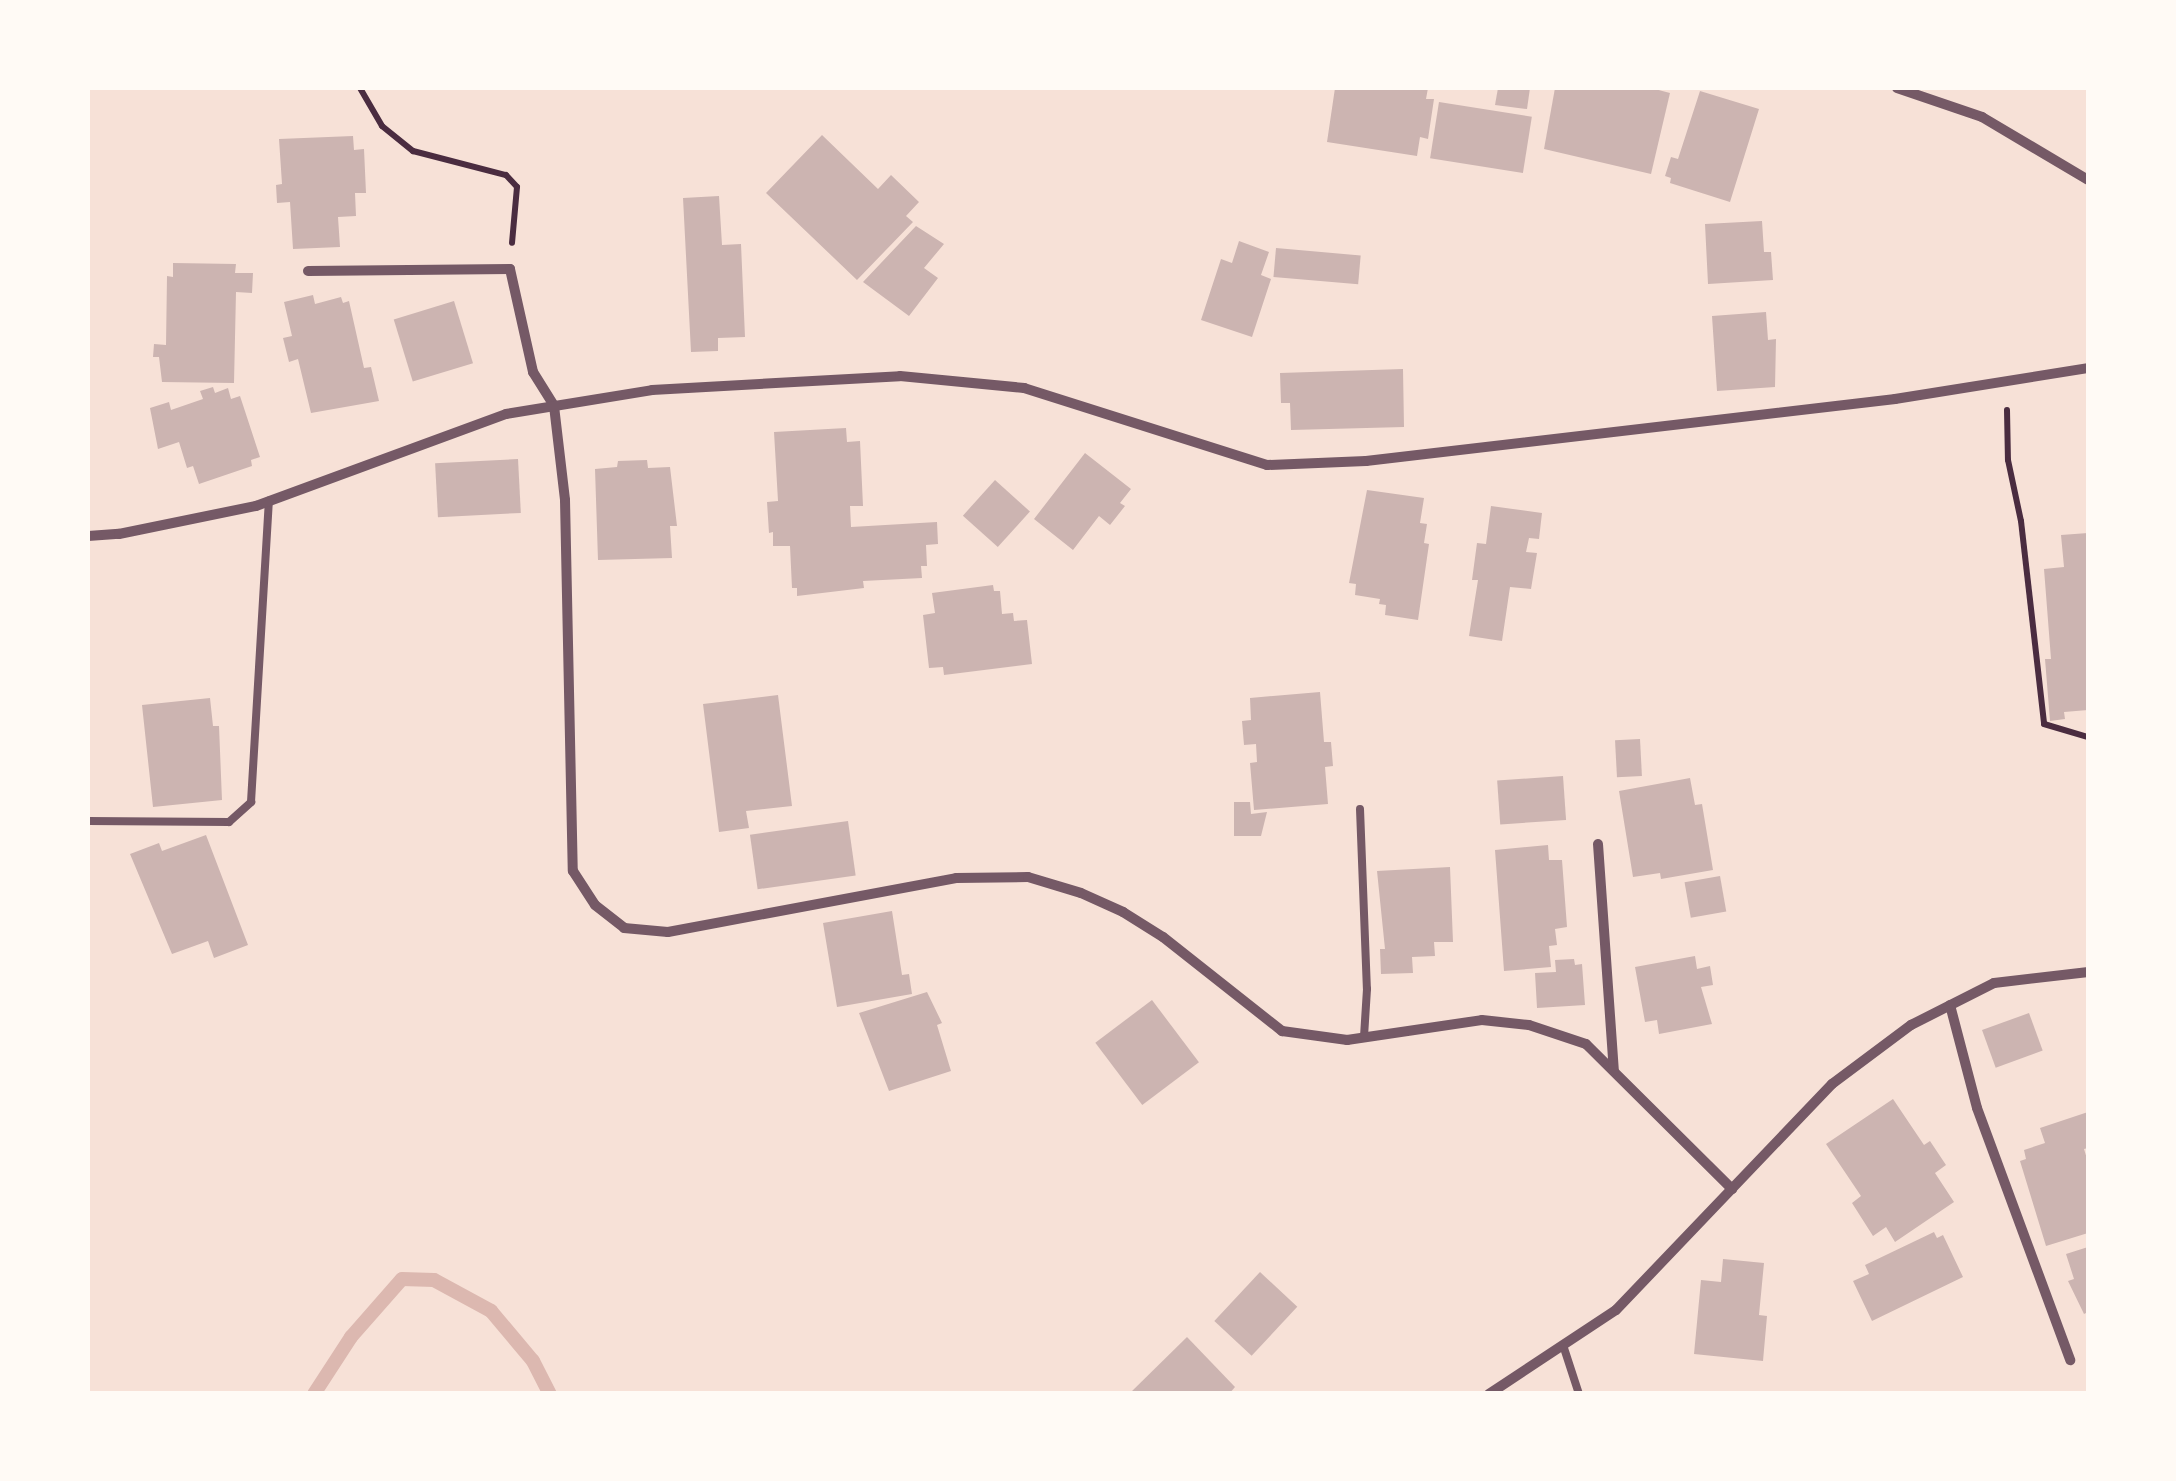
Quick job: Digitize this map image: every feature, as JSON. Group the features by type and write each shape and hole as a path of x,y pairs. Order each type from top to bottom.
{"street":[{"path":"1898,88 1982,117 2088,180"},
{"path":"308,271 510,269 533,372 554,406 565,500 573,871 595,904 624,928 668,932 956,878 1028,878 1081,892 1123,912 1163,937 1282,1031 1347,1040 1482,1020 1529,1025 1586,1044 1732,1189"},
{"path":"88,536 119,534 269,501 490,419 652,390 900,376 1024,388 1267,465 1366,461 2088,368"},
{"path":"1598,844 1614,1071"},
{"path":"1489,1394 1616,1310 1832,1084 1911,1026 1994,983 2088,972"},
{"path":"1950,1006 1977,1108 2070,1360"}],"lane":[{"path":"88,821 229,822 251,802 269,501"},
{"path":"1360,809 1367,989 1364,1038"},
{"path":"1564,1345 1579,1394"}],"path":[{"path":"360,88 382,126 413,151 506,175 516,187 510,269"},
{"path":"2002,382 2044,724 2088,737"}],"building":[{"path":"1335,88 1428,88 1426,99 1434,99 1428,139 1420,137 1417,156 1327,142"},
{"path":"1498,88 1530,88 1527,109 1495,105"},
{"path":"1555,88 1651,88 1670,93 1651,174 1544,149"},
{"path":"1700,91 1759,109 1730,202 1670,183 1671,178 1665,176 1671,157 1678,159"},
{"path":"1439,102 1532,117 1523,173 1430,158"},
{"path":"822,135 878,189 891,175 919,202 906,216 913,222 857,280 766,193"},
{"path":"353,136 354,150 364,149 366,193 355,193 356,216 338,217 340,247 293,249 290,202 277,203 276,185 282,184 279,139"},
{"path":"719,196 722,245 741,244 745,337 718,338 718,351 691,352 683,198"},
{"path":"1762,221 1764,252 1771,252 1773,280 1708,284 1705,224"},
{"path":"916,226 944,244 924,268 938,278 909,316 863,282"},
{"path":"1239,241 1269,252 1261,275 1271,279 1252,337 1201,320 1221,259 1232,263"},
{"path":"1276,248 1361,255 1358,284 1273,277"},
{"path":"173,263 236,264 235,273 253,273 252,293 236,292 234,383 162,382 159,357 153,357 154,344 166,345 167,276 173,277"},
{"path":"313,295 315,304 341,297 343,303 349,301 364,368 371,367 379,401 311,413 298,359 289,362 283,338 292,336 284,302"},
{"path":"454,301 473,363 413,382 394,319"},
{"path":"1766,312 1768,340 1776,339 1775,387 1717,391 1712,316"},
{"path":"1403,369 1404,427 1291,430 1290,403 1281,403 1280,373"},
{"path":"213,387 215,393 228,388 231,399 240,396 260,457 251,460 252,466 199,484 193,466 187,468 179,442 158,449 150,408 169,402 171,410 203,399 200,391"},
{"path":"846,428 847,442 860,441 863,506 850,506 851,527 937,522 938,544 926,545 927,566 921,566 922,578 863,581 864,588 797,596 797,588 792,588 790,546 773,546 773,532 769,533 767,502 778,501 774,432"},
{"path":"1085,453 1131,489 1120,503 1125,506 1110,525 1099,516 1073,550 1034,519"},
{"path":"518,459 521,513 438,517 435,463"},
{"path":"647,460 648,468 670,467 677,526 670,526 672,558 598,560 595,469 617,467 618,461"},
{"path":"995,480 1030,511 998,547 963,516"},
{"path":"1367,490 1424,498 1420,523 1427,524 1424,543 1429,544 1418,620 1385,615 1386,605 1379,604 1380,599 1355,595 1356,584 1349,583"},
{"path":"1491,506 1542,513 1539,539 1529,538 1526,552 1537,553 1531,589 1510,587 1502,641 1469,636 1478,580 1472,580 1477,543 1486,544"},
{"path":"2088,533 2088,710 2064,712 2065,719 2050,721 2045,659 2051,659 2044,569 2064,567 2061,535"},
{"path":"993,585 994,591 1000,591 1002,614 1013,613 1014,621 1027,620 1032,664 944,675 943,667 929,668 923,615 935,613 932,593"},
{"path":"1320,692 1324,742 1331,742 1333,766 1325,767 1328,804 1254,810 1250,763 1257,762 1256,744 1244,745 1242,721 1251,720 1250,698"},
{"path":"778,695 792,806 746,811 749,828 719,832 703,704"},
{"path":"210,698 213,726 219,726 222,800 153,807 142,705"},
{"path":"1640,739 1642,776 1617,777 1615,740"},
{"path":"1563,776 1566,820 1500,824 1497,781"},
{"path":"1690,778 1695,805 1702,804 1713,870 1661,879 1660,873 1633,877 1619,791"},
{"path":"1234,802 1250,802 1251,814 1267,812 1261,836 1234,836"},
{"path":"848,821 856,875 758,889 750,835"},
{"path":"206,835 248,945 214,958 208,941 172,954 130,854 159,843 162,851"},
{"path":"1548,845 1549,860 1562,860 1567,927 1555,929 1557,945 1549,946 1551,967 1504,971 1495,850"},
{"path":"1450,867 1453,942 1434,942 1435,956 1412,957 1413,973 1381,974 1380,949 1385,949 1377,871"},
{"path":"1720,876 1726,911 1691,918 1685,882"},
{"path":"892,911 902,975 909,974 912,994 837,1007 823,923"},
{"path":"1695,956 1697,969 1710,966 1713,985 1701,987 1712,1024 1659,1034 1657,1020 1645,1022 1635,967"},
{"path":"1574,959 1575,965 1582,964 1585,1005 1537,1008 1535,973 1556,972 1555,960"},
{"path":"927,992 942,1023 937,1025 951,1071 889,1091 859,1013"},
{"path":"1152,1000 1199,1062 1142,1105 1095,1043"},
{"path":"2029,1013 2043,1051 1996,1068 1982,1030"},
{"path":"1893,1099 1924,1145 1930,1141 1946,1165 1935,1173 1954,1202 1895,1242 1886,1227 1873,1236 1852,1203 1861,1196 1826,1144"},
{"path":"2088,1112 2088,1148 2084,1149 2088,1162 2088,1233 2046,1246 2020,1161 2026,1159 2024,1150 2045,1143 2040,1128"},
{"path":"1934,1232 1937,1238 1943,1235 1963,1277 1872,1321 1853,1281 1869,1274 1865,1265"},
{"path":"2088,1247 2088,1312 2084,1314 2068,1281 2074,1279 2066,1254"},
{"path":"1723,1259 1764,1263 1759,1315 1767,1316 1763,1361 1694,1354 1701,1280 1721,1282"},
{"path":"1260,1272 1297,1307 1252,1356 1214,1321"},
{"path":"1187,1337 1235,1387 1229,1394 1129,1394"}],"waterway":[{"path":"314,1394 351,1337 402,1279 434,1280 491,1311 533,1361 550,1394"}]}
